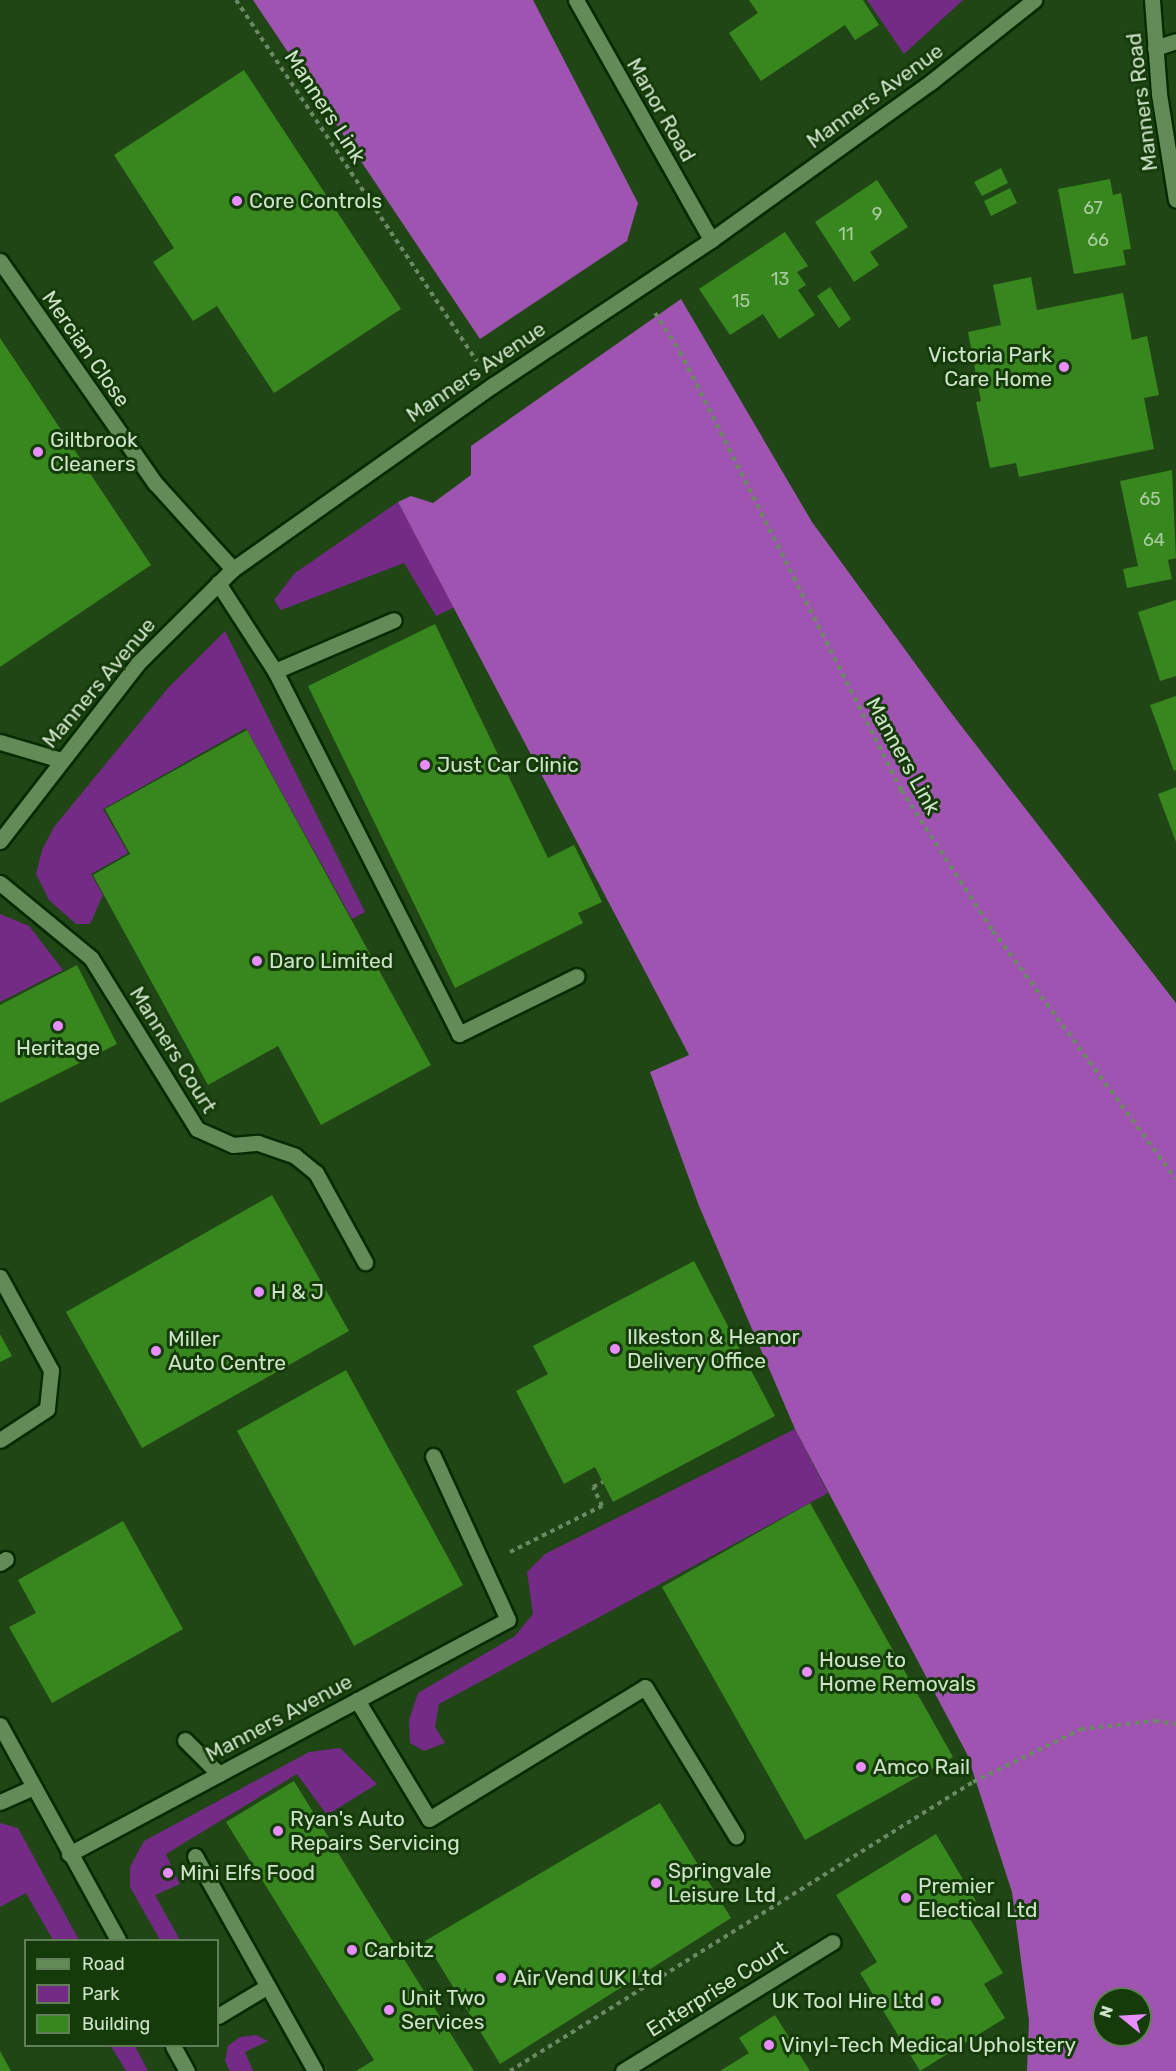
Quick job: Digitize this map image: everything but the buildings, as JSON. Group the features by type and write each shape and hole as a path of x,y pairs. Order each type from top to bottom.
{"street":[{"name":"Manor Road","path":"576,0 711,240"},
{"name":"Manners Avenue","path":"0,841 139,662 233,569 493,385 711,240 931,82 1034,0"},
{"name":"Manners Road","path":"1152,0 1155,48 1176,200"},
{"path":"1155,48 1176,41"},
{"name":"Mercian Close","path":"0,261 155,483 233,569"},
{"path":"218,583 275,670 459,1034 577,976"},
{"path":"275,670 394,620"},
{"path":"0,742 61,760"},
{"name":"Manners Court","path":"0,883 91,958 197,1130 233,1145 258,1143 295,1156 316,1173 365,1262"},
{"path":"0,1277 51,1370 47,1409 0,1440"},
{"name":"Manners Avenue","path":"69,1854 508,1620 433,1456"},
{"path":"357,1700 429,1819 645,1687 736,1836"},
{"path":"0,1725 117,1939"},
{"path":"185,1740 219,1774"},
{"path":"0,1802 33,1788"},
{"path":"195,1856 315,2071"},
{"name":"Enterprise Court","path":"623,2071 833,1942"},
{"path":"219,2015 268,1986"},
{"path":"174,2047 187,2071"}],"path":[{"name":"Manners Link","path":"236,0 469,349"},
{"name":"Manners Link","path":"657,316 680,352 901,790 993,931 1176,1179"},
{"path":"502,1556 602,1506 593,1487 603,1482"},
{"path":"510,2071 973,1782 1081,1729 1155,1721 1176,1724"}],"green space":[{"path":"867,0 963,0 904,54"},
{"path":"398,502 455,607 436,616 404,563 281,610 274,600 295,573"},
{"path":"225,631 365,912 352,919 246,728 103,809 128,853 91,874 103,895 90,924 76,924 49,900 36,874 42,850 54,827 168,688"},
{"path":"0,914 29,926 63,970 0,1002"},
{"path":"795,1429 828,1493 439,1704 435,1727 445,1743 424,1751 410,1743 409,1720 418,1693 515,1636 533,1614 527,1572 545,1554"},
{"path":"340,1748 377,1784 327,1815 297,1774 166,1854 180,1884 155,1895 179,1939 159,1939 130,1887 130,1867 144,1841 309,1752"},
{"path":"0,1823 18,1828 78,1939 52,1939 26,1893 0,1907"},
{"path":"256,2035 268,2041 245,2052 253,2071 230,2071 225,2061 228,2046 240,2037"},
{"path":"112,2047 136,2047 148,2071 126,2071"}],"shaded area":[{"path":"253,0 533,0 638,203 627,241 480,339"},
{"path":"681,299 812,522 952,714 1176,1003 1176,2071 1027,2071 1029,2021 1012,1892 967,1754 795,1429 699,1206 650,1072 689,1055 398,502 411,496 433,503 471,475 471,446"}],"place":[{"name":"Core Controls","path":"237,201"},
{"name":"Victoria Park Care Home","path":"1064,367"},
{"name":"Giltbrook Cleaners","path":"38,452"},
{"name":"Just Car Clinic","path":"425,765"},
{"name":"Daro Limited","path":"257,961"},
{"name":"Heritage","path":"58,1026"},
{"name":"H & J","path":"259,1292"},
{"name":"Ilkeston & Heanor Delivery Office","path":"615,1349"},
{"name":"Miller Auto Centre","path":"156,1351"},
{"name":"House to Home Removals","path":"807,1672"},
{"name":"Amco Rail","path":"861,1767"},
{"name":"Ryan's Auto Repairs Servicing","path":"278,1831"},
{"name":"Mini Elfs Food","path":"168,1873"},
{"name":"Springvale Leisure Ltd","path":"656,1883"},
{"name":"Premier Electical Ltd","path":"906,1898"},
{"name":"Carbitz","path":"352,1950"},
{"name":"Air Vend UK Ltd","path":"501,1978"},
{"name":"UK Tool Hire Ltd","path":"936,2001"},
{"name":"Unit Two Services","path":"389,2010"},
{"name":"Vinyl-Tech Medical Upholstery","path":"769,2045"}]}
